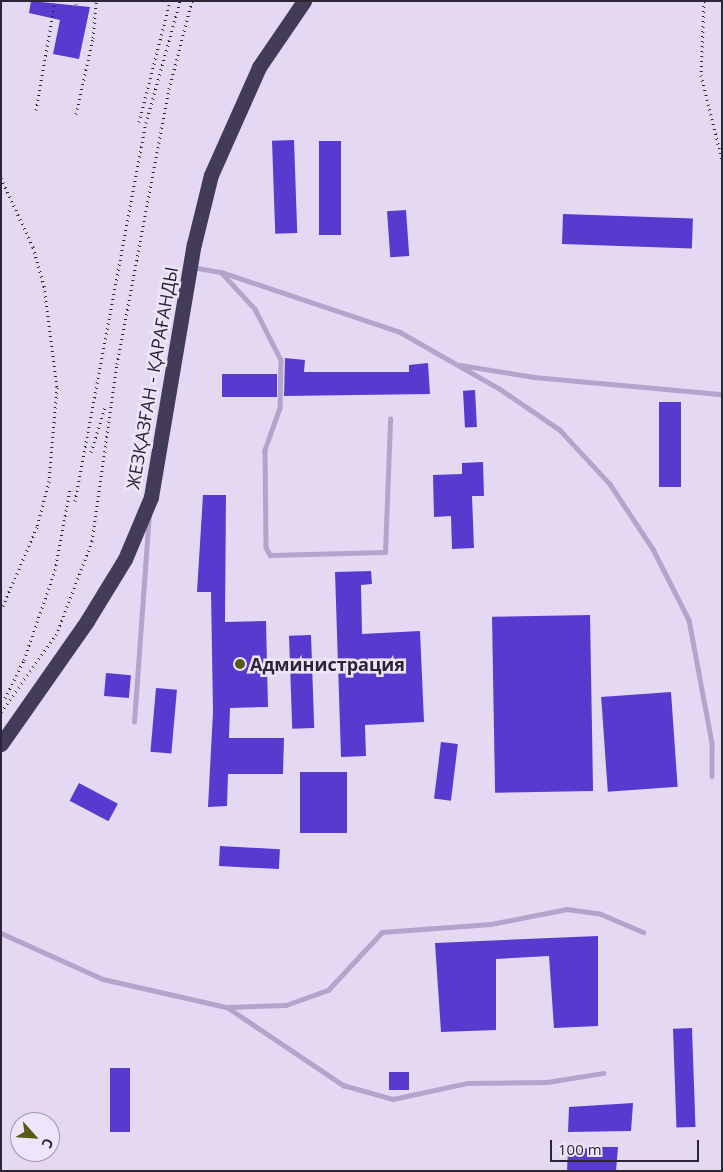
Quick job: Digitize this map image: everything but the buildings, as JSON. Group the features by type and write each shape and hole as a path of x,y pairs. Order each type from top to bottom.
{"highway":[{"name":"ЖЕЗҚАЗҒАН - ҚАРАҒАНДЫ","path":"1,744 87,620 124,559 150,502 191,267 211,175 236,111 304,1"}],"lane":[{"path":"191,267 221,272 400,332 456,364 560,430 610,484 653,549 689,620 712,743 712,776"},
{"path":"221,272 256,308 281,360 280,408 265,450 266,547 270,555 385,552 390,419"},
{"path":"456,364 534,377 722,394"},
{"path":"134,722 150,502"},
{"path":"1,933 103,979 226,1007 286,1005 328,990 382,932 492,924 567,909 601,914 643,932"},
{"path":"226,1007 343,1085 394,1100 467,1083 546,1082 603,1073"}],"railway":[{"path":"36,110 55,1"},
{"path":"76,114 93,38 96,1"},
{"path":"139,122 170,1"},
{"path":"75,501 146,123 180,1"},
{"path":"1,712 56,635 92,541 117,364 169,89 192,1"},
{"path":"704,1 701,75 722,160"},
{"path":"1,178 33,247 44,286 57,387 49,481 37,527 1,610"},
{"path":"91,452 105,407"},
{"path":"5,698 24,660 55,570 70,489"}],"place":[{"name":"Администрация","path":"240,664"}]}
